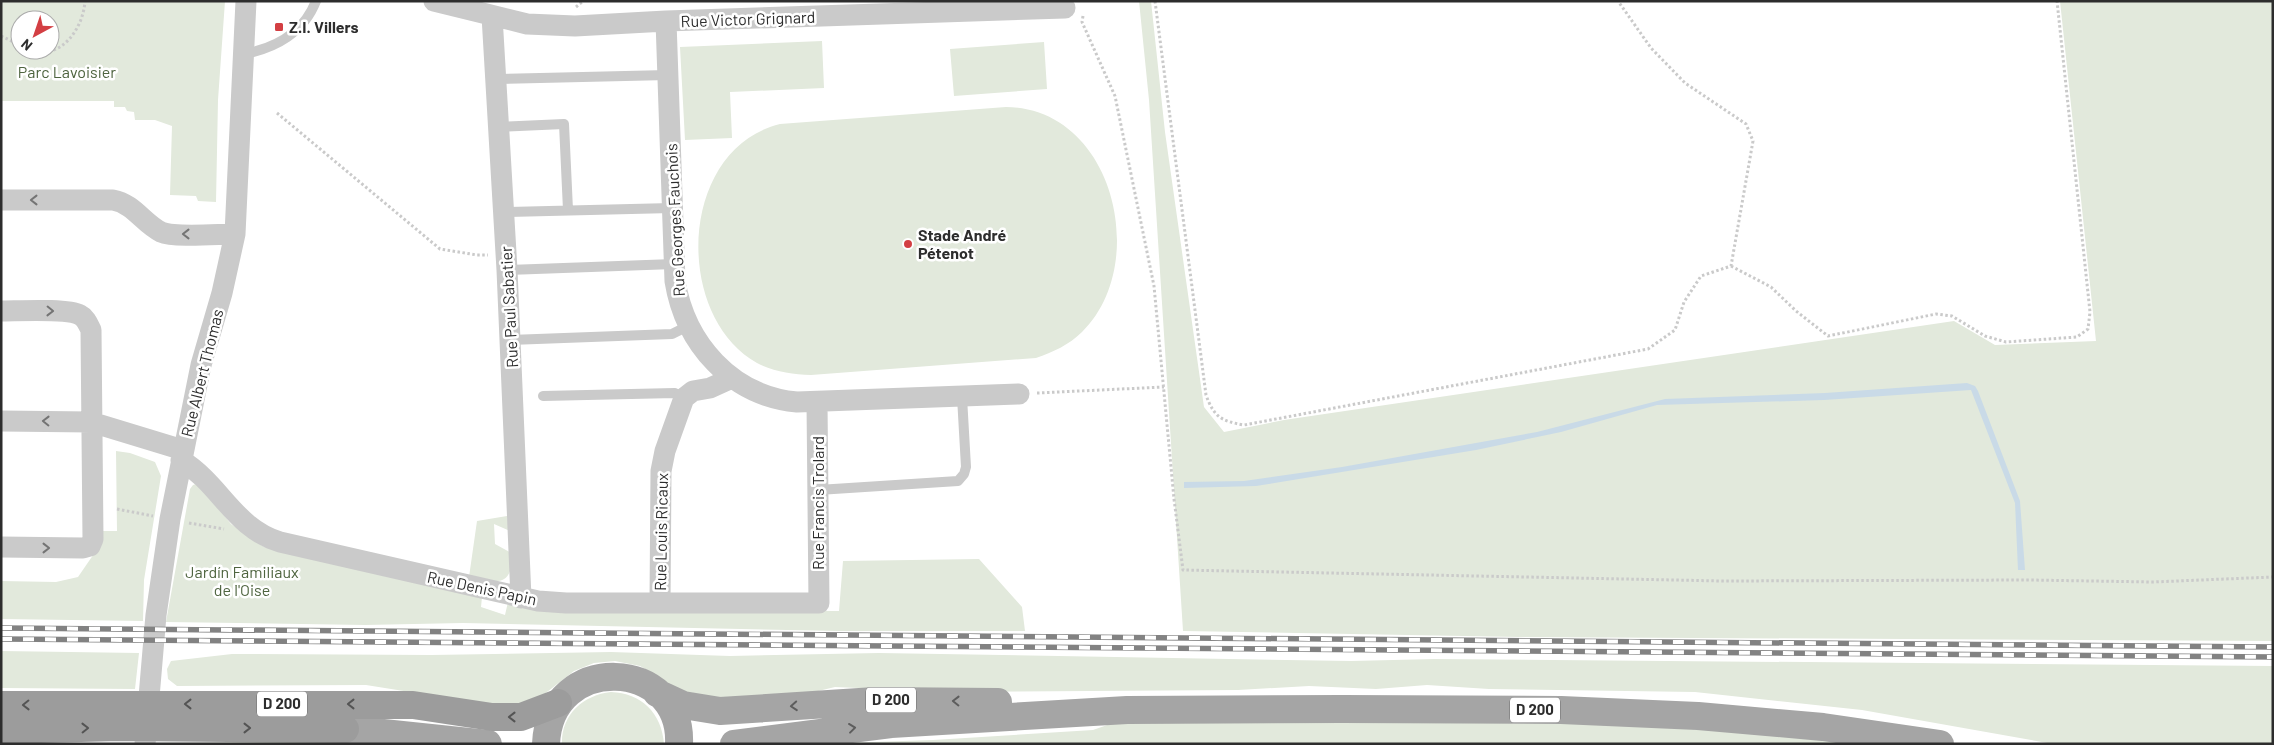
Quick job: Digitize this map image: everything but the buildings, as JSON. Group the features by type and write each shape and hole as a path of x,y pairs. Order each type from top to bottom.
{"highway":[{"name":"D 200","path":"1,705 404,704 492,717 521,717 558,704"},
{"name":"D 200","path":"1,730 120,727 345,729"}],"main road":[{"path":"546,744 550,719 558,704 577,686 601,677 618,676 635,680 657,693 673,714 678,731 679,744"},
{"name":"D 200","path":"657,693 682,705 720,711 920,700 1048,703 1127,710"},
{"name":"D 200","path":"734,744 891,724 1127,710 1425,708 1595,711 1698,716 1795,724 1940,744"},
{"name":"D 200","path":"345,729 488,744"}],"street":[{"name":"Rue Albert Thomas","path":"145,744 156,615 182,455 201,365 222,292 235,234 246,1"},
{"name":"Rue Victor Grignard","path":"434,1 527,24 564,26 1065,8"},
{"name":"Rue Paul Sabatier","path":"492,16 507,263 521,598"},
{"name":"Rue Georges Fauchois","path":"666,21 674,264 679,305 688,326 707,354 732,378 773,398 785,401 817,403 1019,394"},
{"path":"1,200 113,200 127,205 154,227 166,234 235,234"},
{"path":"1,310 68,312 81,315 91,330 93,539 90,546 83,548 1,548"},
{"path":"684,398 692,391 710,388 732,378"},
{"name":"Rue Louis Ricaux","path":"660,602 661,471 665,451 684,398"},
{"name":"Rue Francis Trolard","path":"817,403 818,603"},
{"name":"Rue Denis Papin","path":"1,421 91,422 182,455 204,476 242,520 264,536 292,545 521,598 566,603 818,603"}],"lane":[{"path":"244,54 264,49 285,39 306,20 316,1"},
{"path":"496,79 668,74"},
{"path":"499,127 564,124 568,210"},
{"path":"504,212 672,208"},
{"path":"507,263 674,264"},
{"path":"510,340 672,334 688,326"},
{"path":"543,396 675,393 684,398"},
{"path":"818,490 958,481 964,474 966,467 962,397"}],"path":[{"path":"60,46 77,31 82,20 85,1"},
{"path":"1155,1 1206,396 1212,412 1228,422 1244,425 1648,349 1675,330 1684,302 1700,276 1731,266 1771,287 1796,312 1828,336 1936,314 1952,316 1985,336 2006,342 2077,337 2088,329 2090,312 2057,1"},
{"path":"1618,1 1651,48 1685,84 1746,124 1753,141 1731,266"},
{"path":"1082,22 1115,96 1154,286 1174,499 1183,570 1722,581 2030,580 2153,582 2273,577"},
{"path":"277,113 440,249 507,263"},
{"path":"1019,394 1164,387"}],"green space":[{"name":"Parc Lavoisier","path":"1,1 225,1 218,100 216,202 198,201 196,196 170,195 172,126 155,120 135,120 134,112 127,111 125,107 114,107 114,101 1,101"},
{"path":"1139,1 1151,1 1165,132 1204,407 1224,432 1284,420 1954,321 1995,345 2096,341 2060,1 2273,1 2273,641 1519,637 1183,631 1149,100"},
{"path":"822,41 824,88 730,92 732,138 685,140 680,47"},
{"path":"1044,42 1047,89 954,96 950,49"},
{"path":"1006,107 1043,114 1073,133 1096,161 1110,194 1117,231 1114,268 1103,303 1077,337 1060,348 1036,358 811,375 783,372 763,366 730,340 711,309 700,273 699,235 706,198 722,165 746,140 780,124"},
{"path":"116,451 130,453 155,462 161,476 144,580 143,621 1,619 1,581 56,582 78,577 100,545 102,531 117,531"},
{"name":"Jardín Familiaux de l'Oise","path":"196,484 199,485 231,524 264,547 482,597 481,607 505,615 508,602 551,610 839,611 843,561 979,559 1022,607 1025,631 838,631 463,623 365,625 166,622 190,489"},
{"path":"507,516 510,531 494,524 495,544 513,554 512,565 506,578 495,581 469,577 477,521"},
{"path":"1,651 139,653 135,689 1,688"},
{"path":"611,652 730,656 879,653 1351,661 1435,659 2273,666 2273,744 2053,744 1862,710 1695,692 1489,689 1427,685 1376,689 1309,686 1238,690 954,692 835,687 793,697 684,698 656,675 640,666 615,661 594,663 574,671 538,699 504,707 366,685 177,686 168,679 167,669 171,661 232,654 431,655"},
{"path":"611,692 632,696 648,707 659,723 664,744 562,744 565,724 576,708 591,697"},
{"path":"1642,722 1869,744 812,744 933,740 1093,730 1113,723"},
{"path":"434,741 449,744 159,743"}],"water":[{"path":"1967,383 1975,386 1978,391 2020,501 2025,570 2018,570 2015,503 1971,390 1824,400 1657,405 1561,432 1476,450 1256,486 1184,488 1184,482 1244,481 1342,467 1537,432 1665,399 1825,393"}],"railway":[{"path":"1,628 2273,647"},
{"path":"1,639 2273,657"}],"place":[{"name":"Z.I. Villers","path":"279,27"},
{"name":"Stade André Pétenot","path":"908,244"}]}
